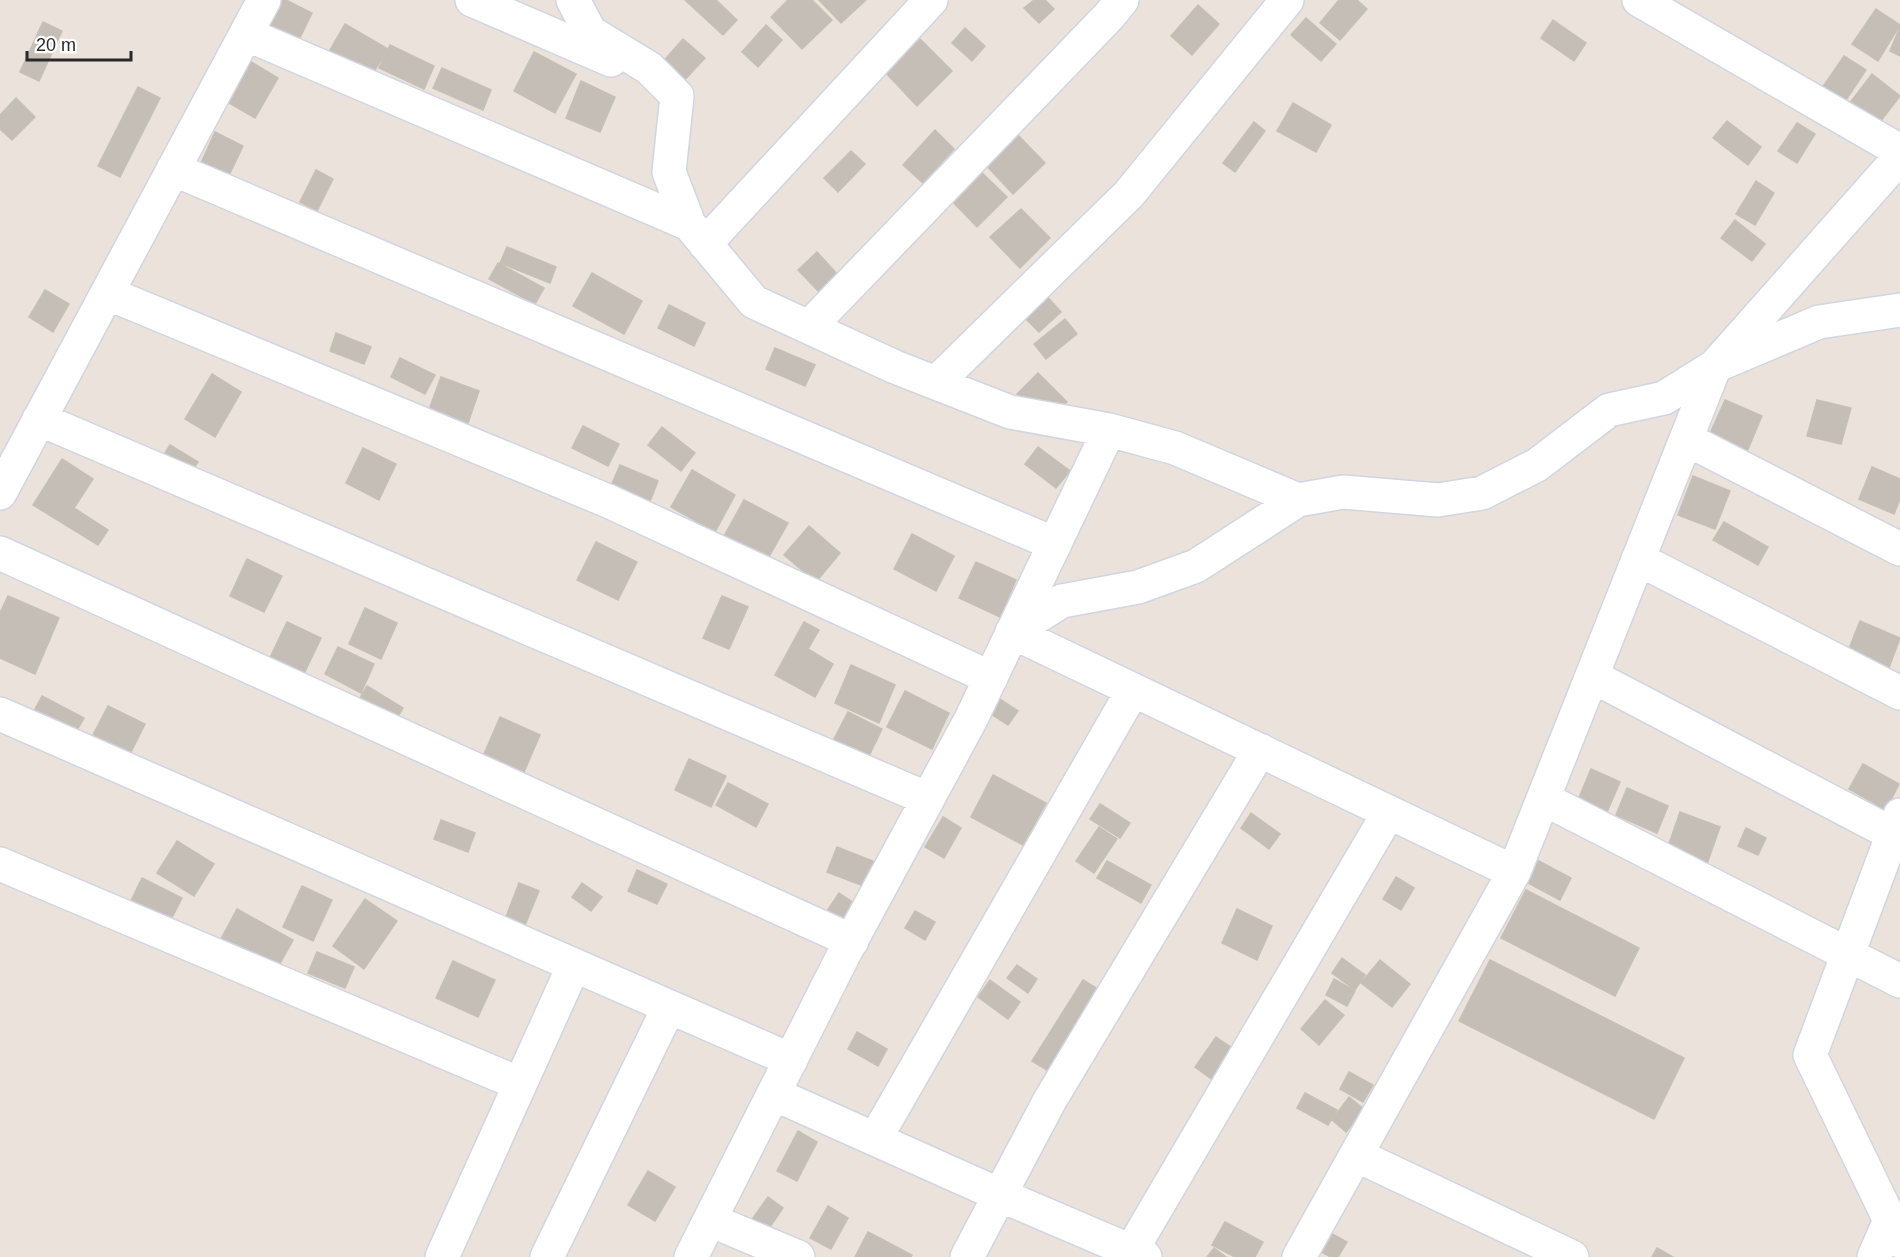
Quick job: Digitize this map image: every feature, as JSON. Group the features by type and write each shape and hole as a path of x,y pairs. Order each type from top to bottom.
{"street":[{"path":"0,492 264,0"},
{"path":"472,0 664,83"},
{"path":"573,0 590,32 649,68 677,96 669,172 697,234 754,302 936,383 1010,412 1109,430 1175,448 1298,500"},
{"path":"697,234 931,0"},
{"path":"808,327 1122,0"},
{"path":"936,383 1129,194 1287,0"},
{"path":"1639,0 1900,151"},
{"path":"246,34 697,234"},
{"path":"1299,1257 1514,872 1715,366 1900,158"},
{"path":"174,169 1055,544"},
{"path":"107,293 608,501 991,678"},
{"path":"1012,632 1062,601 1138,587 1196,566 1298,500 1343,492 1438,500 1482,493 1537,465 1609,410 1664,398 1715,366 1819,322 1900,310"},
{"path":"39,419 928,799"},
{"path":"691,1257 852,941 971,719 1109,430"},
{"path":"1686,439 1900,549"},
{"path":"0,553 852,941"},
{"path":"1638,559 1900,693"},
{"path":"1012,632 1514,872"},
{"path":"1592,676 1898,829 1810,1055 1895,1231 1874,1257"},
{"path":"875,1139 1133,690"},
{"path":"0,714 791,1060"},
{"path":"968,1257 1050,1100 1260,750"},
{"path":"1544,799 1900,981"},
{"path":"774,1094 1138,1254 1389,812"},
{"path":"0,864 520,1084"},
{"path":"442,1257 574,965"},
{"path":"546,1257 669,1007"},
{"path":"1356,1155 1572,1257"},
{"path":"710,1220 798,1257"}],"building":[{"path":"279,0 286,0 312,13 291,56 259,40"},
{"path":"685,0 716,0 737,20 723,35"},
{"path":"788,0 812,0 832,20 802,49 771,17"},
{"path":"819,0 866,0 841,23"},
{"path":"1034,0 1045,0 1054,9 1039,23 1024,8"},
{"path":"1339,0 1357,0 1367,9 1340,40 1320,23"},
{"path":"1198,5 1219,24 1192,55 1171,36"},
{"path":"1876,9 1900,25 1878,61 1852,44"},
{"path":"1306,18 1336,44 1321,61 1291,35"},
{"path":"1553,20 1586,43 1574,61 1541,38"},
{"path":"43,22 62,31 39,81 20,72"},
{"path":"345,24 388,49 368,81 326,57"},
{"path":"766,25 782,40 758,67 742,52"},
{"path":"1900,27 1900,56 1890,51"},
{"path":"965,28 985,46 972,61 952,43"},
{"path":"918,37 952,71 917,106 884,71"},
{"path":"683,39 705,58 680,85 660,65"},
{"path":"390,45 434,66 424,89 379,68"},
{"path":"534,52 576,74 555,113 514,91"},
{"path":"1844,56 1866,70 1844,103 1822,88"},
{"path":"248,60 278,78 255,118 224,100"},
{"path":"442,68 491,90 483,110 433,88"},
{"path":"1872,74 1900,96 1870,135 1842,113"},
{"path":"581,81 615,97 600,132 566,118"},
{"path":"138,87 160,98 120,177 98,166"},
{"path":"16,98 35,117 12,140 0,129 0,115"},
{"path":"1293,103 1331,125 1316,152 1277,131"},
{"path":"1727,121 1761,147 1748,165 1713,138"},
{"path":"1254,122 1265,131 1235,172 1223,163"},
{"path":"1797,123 1815,134 1797,163 1778,151"},
{"path":"935,130 954,149 923,183 903,165"},
{"path":"1014,131 1045,163 1013,194 983,162"},
{"path":"215,132 243,146 223,188 195,176"},
{"path":"851,151 865,164 838,192 824,178"},
{"path":"977,168 1007,197 977,227 948,197"},
{"path":"316,170 333,179 317,211 300,202"},
{"path":"1756,181 1774,193 1755,225 1736,214"},
{"path":"1021,209 1050,238 1020,268 990,237"},
{"path":"1735,220 1765,244 1752,261 1721,238"},
{"path":"507,247 556,267 550,283 500,263"},
{"path":"817,252 839,276 821,294 798,270"},
{"path":"498,263 544,288 535,304 489,279"},
{"path":"592,273 642,301 624,334 573,306"},
{"path":"45,290 69,304 53,332 29,317"},
{"path":"1043,292 1061,312 1039,332 1020,313"},
{"path":"669,305 705,323 694,346 658,328"},
{"path":"1065,319 1077,334 1046,359 1034,344"},
{"path":"336,333 371,347 364,364 330,351"},
{"path":"775,348 815,365 805,386 766,369"},
{"path":"400,358 435,375 425,394 391,377"},
{"path":"1038,373 1067,402 1045,423 1017,394"},
{"path":"212,374 241,392 215,437 185,419"},
{"path":"441,377 479,391 466,429 427,415"},
{"path":"1725,400 1762,416 1741,466 1703,449"},
{"path":"1817,400 1851,408 1841,444 1807,436"},
{"path":"583,426 619,444 608,466 572,448"},
{"path":"662,427 695,453 681,471 648,445"},
{"path":"170,445 198,462 181,487 154,470"},
{"path":"1038,447 1070,471 1056,488 1025,464"},
{"path":"363,448 396,464 379,500 346,483"},
{"path":"62,459 93,479 74,508 108,530 98,545 33,505"},
{"path":"620,465 658,481 644,517 605,500"},
{"path":"1872,467 1900,479 1900,499 1894,514 1859,499"},
{"path":"692,470 735,495 715,532 671,507"},
{"path":"1693,476 1730,491 1715,529 1678,515"},
{"path":"744,500 788,523 766,562 723,538"},
{"path":"1724,522 1768,547 1758,565 1713,540"},
{"path":"809,526 840,553 816,582 784,555"},
{"path":"912,534 954,556 936,591 894,569"},
{"path":"596,542 637,562 618,600 577,580"},
{"path":"247,559 282,576 264,612 230,596"},
{"path":"976,562 1016,580 1000,617 959,598"},
{"path":"8,596 59,618 35,674 0,658 0,613"},
{"path":"722,596 748,607 729,649 703,638"},
{"path":"365,608 397,623 381,659 349,644"},
{"path":"1860,621 1900,638 1887,673 1846,656"},
{"path":"287,622 321,638 302,678 268,662"},
{"path":"804,622 819,630 808,649 833,664 815,697 775,675"},
{"path":"338,647 374,664 361,693 325,674"},
{"path":"851,665 895,685 879,723 835,703"},
{"path":"367,686 403,708 393,725 357,703"},
{"path":"905,691 949,713 932,749 887,727"},
{"path":"989,692 1018,711 1008,725 980,707"},
{"path":"42,696 84,718 65,751 25,728"},
{"path":"108,706 145,724 127,760 90,741"},
{"path":"848,712 882,729 868,758 833,741"},
{"path":"500,717 540,735 524,772 484,754"},
{"path":"689,759 726,776 711,807 675,790"},
{"path":"1863,764 1899,784 1886,810 1849,789"},
{"path":"1591,769 1620,782 1604,819 1575,807"},
{"path":"993,775 1046,803 1023,845 971,817"},
{"path":"728,783 768,804 756,827 716,805"},
{"path":"1627,788 1668,806 1657,833 1616,815"},
{"path":"1100,804 1130,823 1120,838 1090,819"},
{"path":"1680,812 1720,827 1702,878 1662,864"},
{"path":"1251,813 1280,834 1269,849 1241,828"},
{"path":"943,817 961,828 944,858 925,847"},
{"path":"441,820 475,833 468,852 434,839"},
{"path":"1099,827 1117,839 1094,873 1076,861"},
{"path":"1746,828 1766,838 1758,855 1738,846"},
{"path":"177,841 214,864 194,896 157,873"},
{"path":"837,847 875,862 866,887 827,872"},
{"path":"1535,859 1571,878 1560,900 1524,881"},
{"path":"1107,861 1151,885 1141,903 1097,878"},
{"path":"637,870 667,884 657,904 628,891"},
{"path":"1396,877 1414,888 1401,910 1383,899"},
{"path":"142,878 182,898 163,935 124,915"},
{"path":"519,883 539,891 523,930 504,922"},
{"path":"582,883 602,897 591,911 572,897"},
{"path":"302,886 332,900 313,941 283,927"},
{"path":"1526,890 1639,948 1615,996 1501,938"},
{"path":"839,893 857,905 840,932 821,920"},
{"path":"365,899 397,921 364,969 333,946"},
{"path":"237,909 293,940 270,982 214,952"},
{"path":"1237,909 1272,926 1257,960 1222,943"},
{"path":"915,911 935,922 925,940 905,928"},
{"path":"317,952 354,967 345,988 308,973"},
{"path":"1342,958 1365,975 1355,990 1332,973"},
{"path":"1380,960 1410,984 1392,1007 1361,983"},
{"path":"1490,960 1684,1058 1654,1119 1459,1021"},
{"path":"453,961 495,980 478,1017 436,998"},
{"path":"1017,965 1037,979 1028,993 1007,978"},
{"path":"1334,979 1355,991 1347,1006 1326,995"},
{"path":"990,980 1020,1002 1008,1019 978,997"},
{"path":"1083,980 1101,991 1050,1072 1032,1061"},
{"path":"1325,1000 1344,1015 1319,1045 1301,1029"},
{"path":"857,1032 887,1049 878,1066 848,1049"},
{"path":"1216,1037 1235,1050 1214,1081 1195,1067"},
{"path":"1349,1072 1373,1085 1363,1102 1340,1089"},
{"path":"1305,1093 1337,1110 1328,1125 1297,1108"},
{"path":"1349,1097 1364,1109 1346,1132 1332,1120"},
{"path":"798,1131 817,1142 797,1181 777,1171"},
{"path":"648,1171 675,1187 655,1221 628,1205"},
{"path":"768,1197 783,1208 759,1243 743,1232"},
{"path":"828,1206 848,1218 831,1249 810,1238"},
{"path":"1225,1222 1263,1242 1255,1257 1235,1257 1212,1245"},
{"path":"1325,1230 1347,1242 1338,1257 1331,1257 1315,1249"},
{"path":"868,1232 912,1255 911,1257 855,1257"},
{"path":"1214,1248 1226,1257 1207,1257"},
{"path":"1657,1248 1673,1257 1652,1257"}]}
